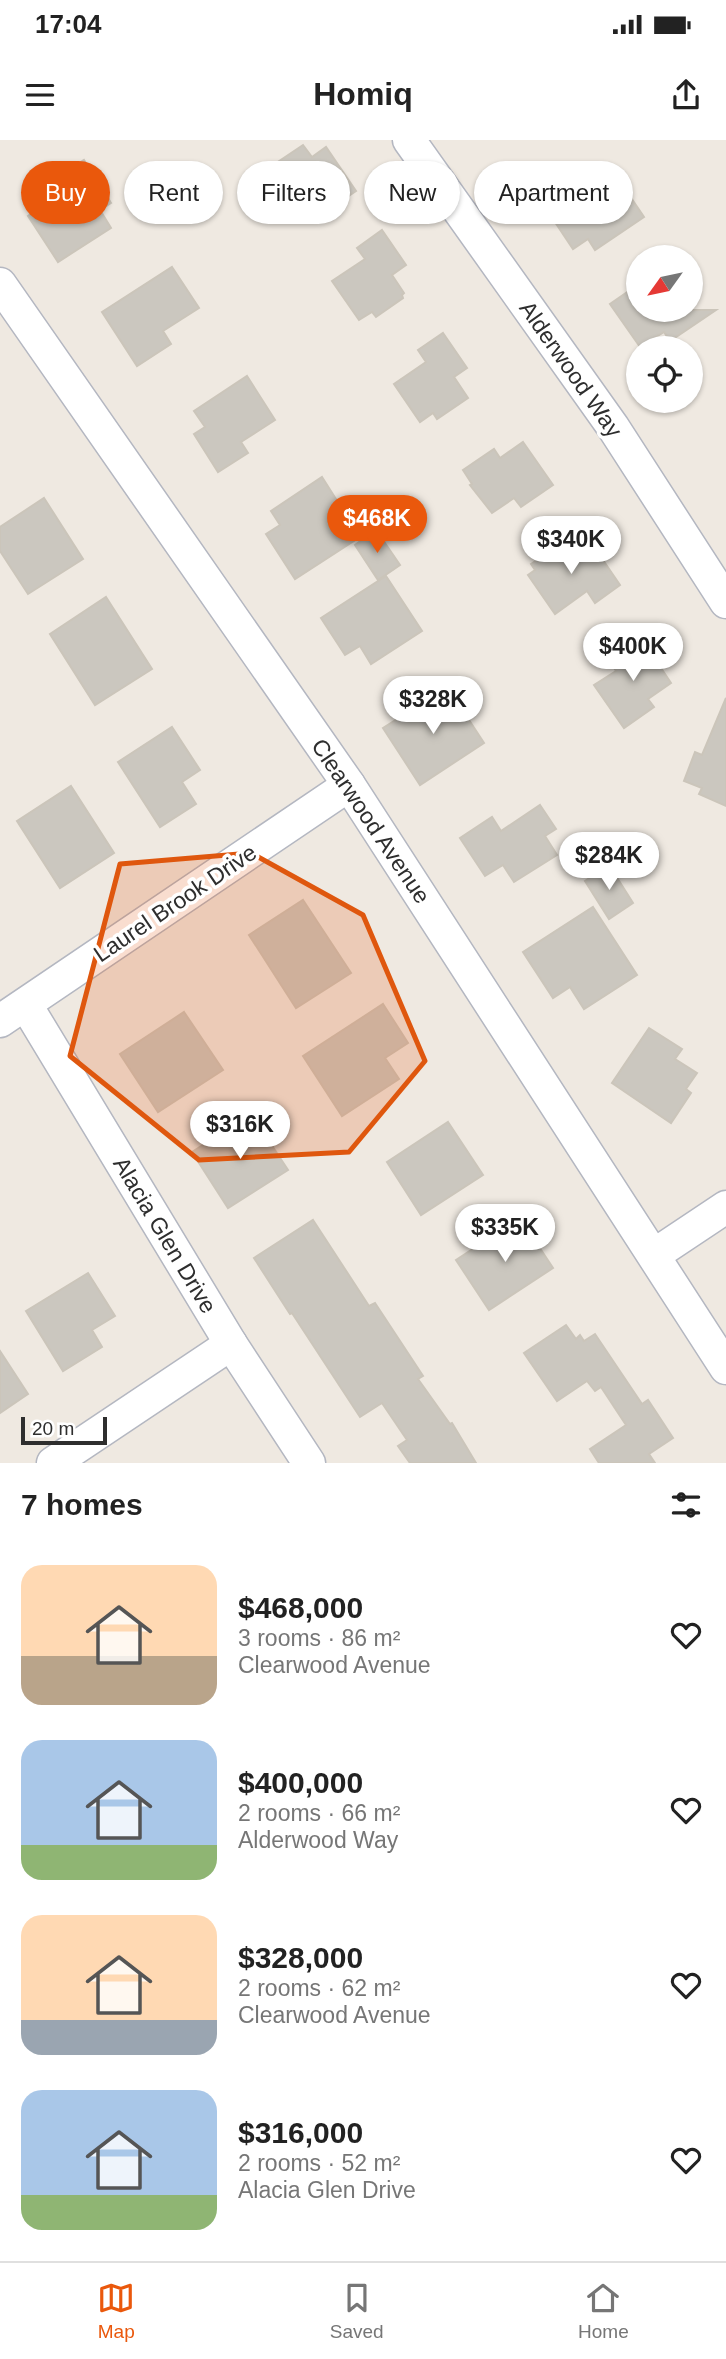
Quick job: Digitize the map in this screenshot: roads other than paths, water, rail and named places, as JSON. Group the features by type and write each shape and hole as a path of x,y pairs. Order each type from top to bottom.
{"street":[{"name":"Alderwood Way","path":"409,140 613,427 726,602"},
{"name":"Clearwood Avenue","path":"0,284 349,785 726,1368"},
{"name":"Laurel Brook Drive","path":"13,1013 349,785"},
{"name":"Alacia Glen Drive","path":"13,1013 309,1463"},
{"path":"654,1255 726,1208"},
{"path":"53,1463 231,1344"}]}
